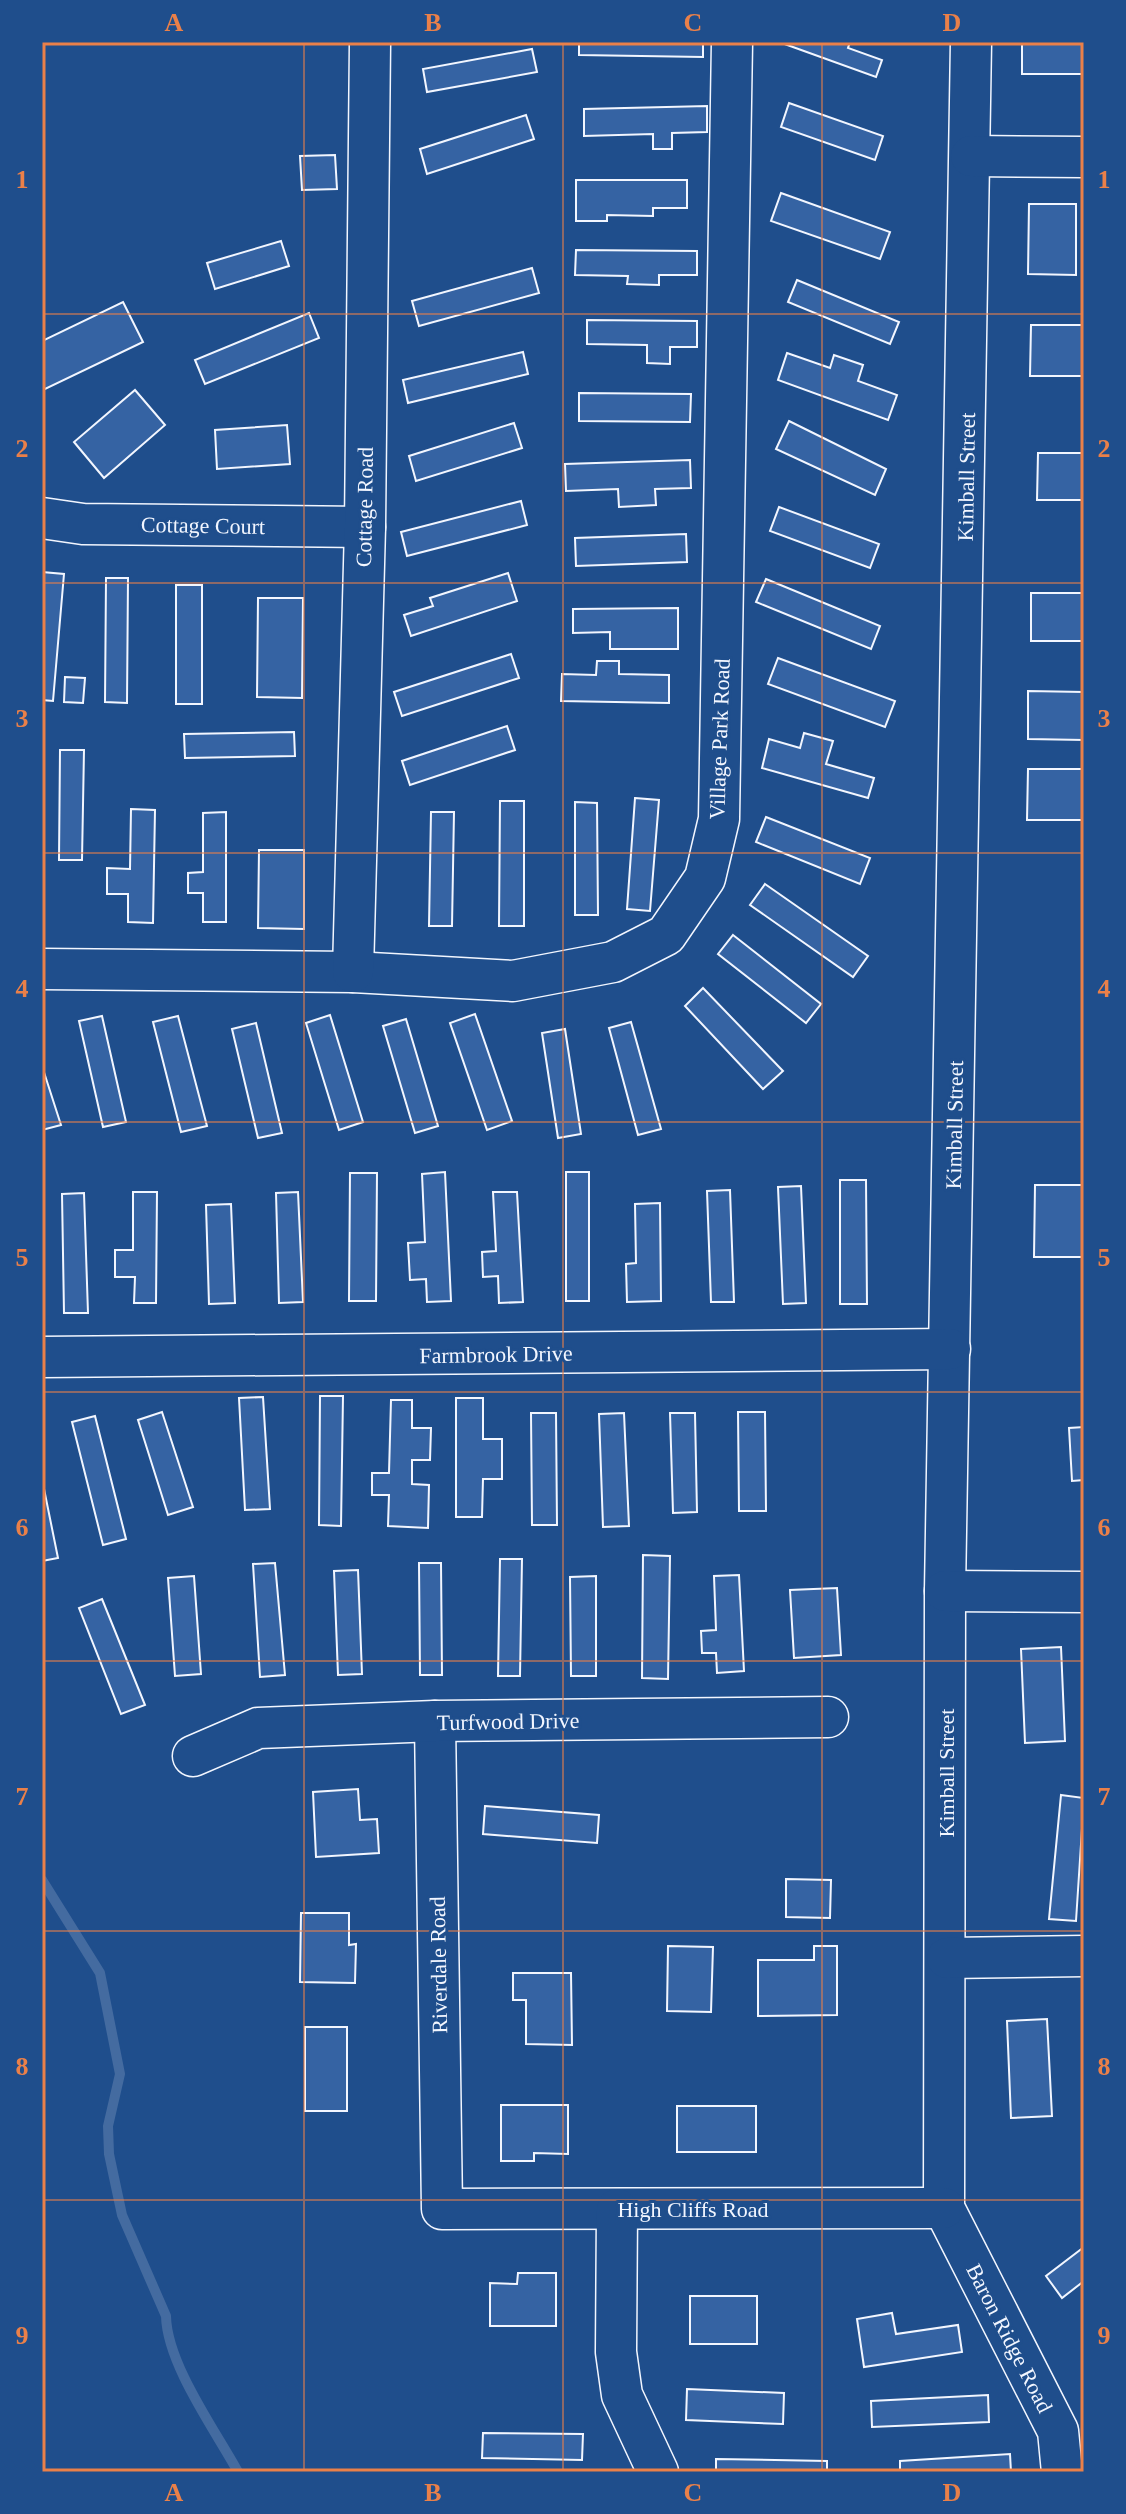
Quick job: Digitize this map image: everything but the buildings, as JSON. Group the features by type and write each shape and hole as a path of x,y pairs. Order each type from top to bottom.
{"street":[{"name":"Cottage Road","path":"353,972 365,527 370,42"},
{"name":"Village Park Road","path":"42,969 353,972 513,981 613,962 666,935 705,878 719,819 732,42"},
{"name":"Kimball Street","path":"944,2208 947,1958 945,1591 971,42"},
{"path":"971,156 1084,157"},
{"name":"Cottage Court","path":"42,518 83,524 365,527"},
{"name":"Farmbrook Drive","path":"42,1357 950,1349"},
{"path":"945,1591 1084,1592"},
{"name":"Turfwood Drive","path":"193,1756 258,1728 435,1721 828,1717"},
{"name":"Riverdale Road","path":"435,1721 442,2209"},
{"path":"947,1958 1084,1956"},
{"name":"High Cliffs Road","path":"442,2209 944,2208"},
{"name":"Baron Ridge Road","path":"944,2208 1058,2431 1062,2472"},
{"path":"617,2209 616,2352 622,2395 658,2472"}],"waterway":[{"path":"42,1880 100,1973 120,2074 108,2126 109,2154 122,2215 166,2316 168,2335 183,2375 238,2472"}]}
